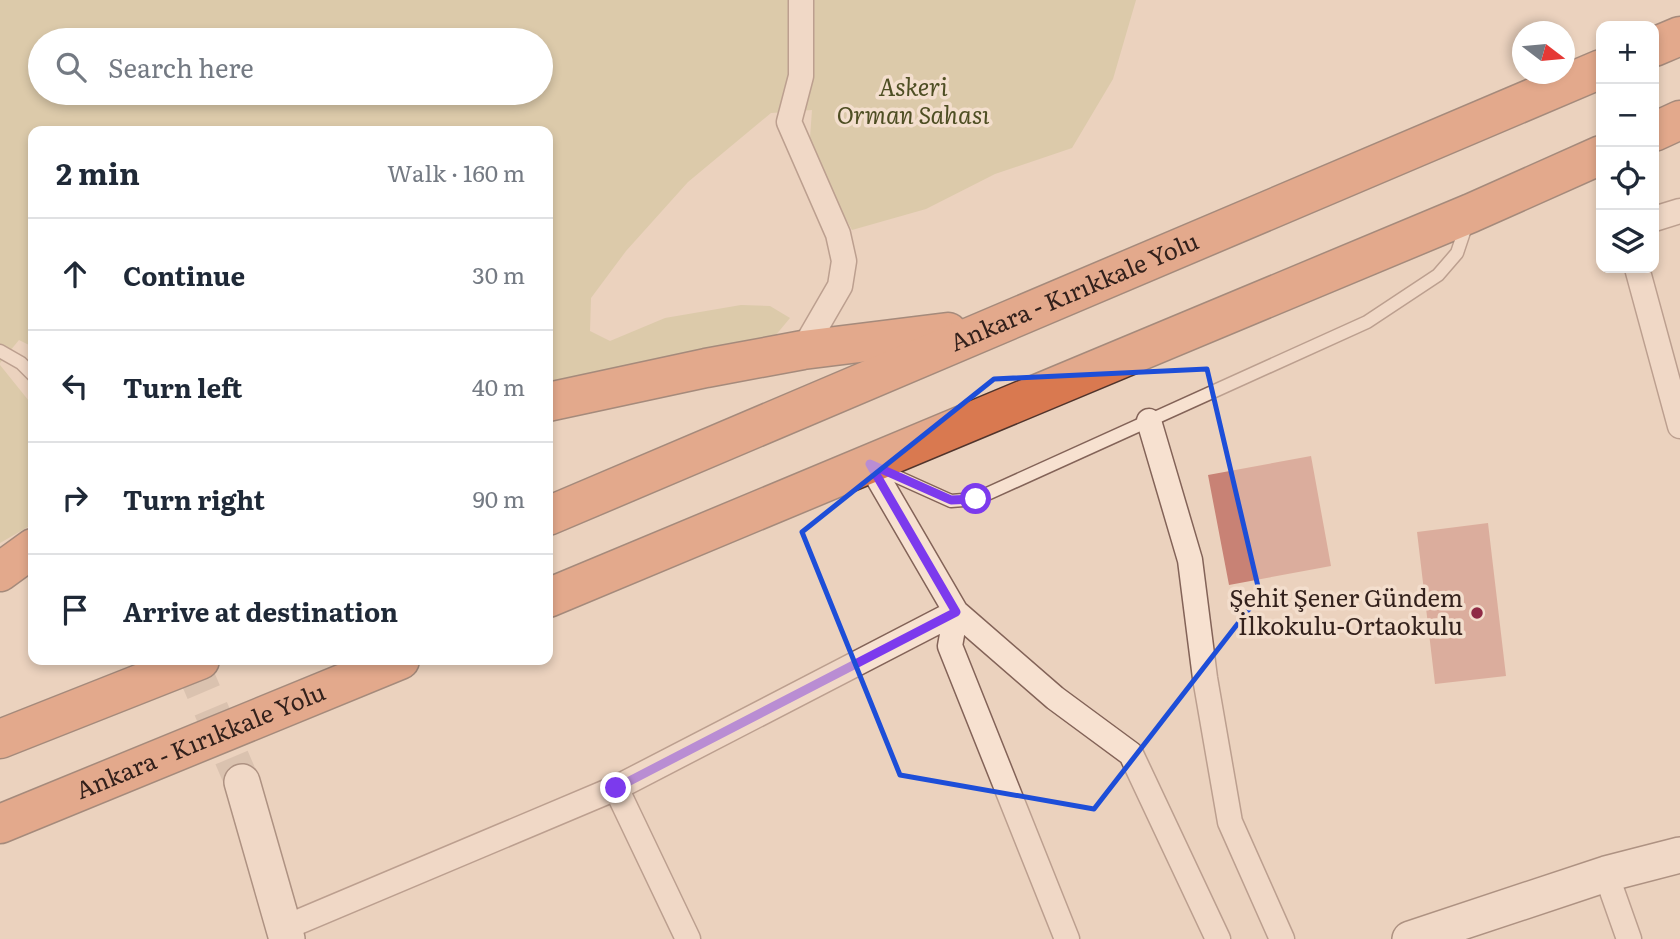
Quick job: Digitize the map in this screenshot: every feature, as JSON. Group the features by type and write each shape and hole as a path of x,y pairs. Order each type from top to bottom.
{"highway":[{"path":"1659,45 1680,36"},
{"name":"Ankara - Kırıkkale Yolu","path":"553,514 1596,71"},
{"path":"1659,130 1680,120"},
{"path":"553,596 1471,213 1596,157"},
{"path":"553,401 803,350 991,326"},
{"path":"0,572 28,552"},
{"path":"0,739 187,665"},
{"name":"Ankara - Kırıkkale Yolu","path":"0,824 388,665"}],"street":[{"path":"801,0 801,76 789,122 838,234 844,261 840,286 803,350"},
{"path":"1659,217 1680,211"},
{"path":"1638,273 1680,426"},
{"path":"1149,421 1190,560 1205,678 1230,822 1282,939"},
{"path":"870,464 956,612 1055,698 1131,754 1218,939"},
{"path":"242,782 286,933 616,788 956,612"},
{"path":"956,612 950,646 1067,939"},
{"path":"616,788 688,939"},
{"path":"1409,939 1606,874 1680,855"},
{"path":"1606,874 1629,939"}],"lane":[{"path":"870,464 951,500 976,499 1367,323 1438,275 1457,253 1471,213"},
{"path":"0,351 28,370"}],"highlighted area":[{"path":"1207,369 1260,595 1094,809 900,775 802,532 994,379"}],"green space":[{"name":"Askeri Orman Sahası","path":"0,0 1136,0 1113,79 1072,148 995,174 926,209 852,230 809,152 812,110 771,113 688,182 626,251 591,298 590,331 610,341 665,318 741,305 770,306 790,318 775,336 665,361 621,367 601,383 553,392 553,126 28,126 28,344 19,340 0,363"},
{"path":"0,365 28,400 28,527 0,543"}],"building":[{"path":"1311,456 1331,566 1229,585 1208,475"},
{"name":"Şehit Şener Gündem İlkokulu-Ortaokulu","path":"1488,523 1506,676 1435,684 1417,532"}],"tunnel":[{"path":"192,665 242,782"}],"place":[{"name":"Şehit Şener Gündem İlkokulu-Ortaokulu","path":"1477,613"}],"route":[{"path":"616,788 956,612 870,464 951,500 976,499"}]}
